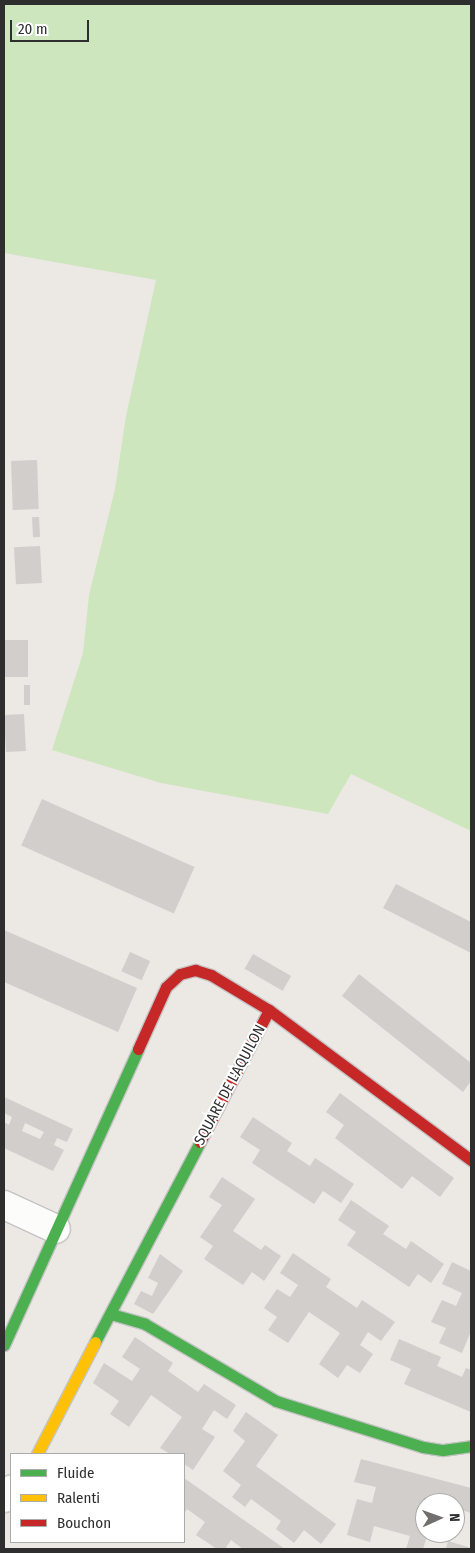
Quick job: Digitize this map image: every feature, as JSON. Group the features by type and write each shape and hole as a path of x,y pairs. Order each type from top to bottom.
{"street":[{"name":"SQUARE DE L'AQUILON","path":"4,1345 166,988 180,974 195,970 211,974 269,1010 37,1453"},
{"path":"269,1010 471,1160"},
{"path":"4,1205 56,1228"},
{"path":"110,1314 145,1324 276,1401 423,1447 443,1450 471,1446"}],"green space":[{"path":"4,4 471,4 471,831 351,774 328,814 161,783 52,750 83,653 89,595 115,489 126,416 156,280 4,253"}],"building":[{"path":"37,460 39,509 13,510 11,461"},
{"path":"32,517 39,517 40,537 33,537"},
{"path":"40,546 42,583 16,584 14,547"},
{"path":"4,640 28,640 28,677 4,677"},
{"path":"24,685 30,685 30,705 24,705"},
{"path":"24,714 26,751 6,752 4,715"},
{"path":"42,799 195,867 174,914 21,846"},
{"path":"396,884 471,922 471,953 383,908"},
{"path":"4,930 137,988 118,1032 4,982"},
{"path":"130,952 150,961 142,980 121,971"},
{"path":"253,954 291,976 283,991 244,969"},
{"path":"359,974 471,1063 471,1081 463,1092 342,996"},
{"path":"340,1093 454,1178 440,1197 412,1176 402,1189 335,1138 344,1125 326,1112"},
{"path":"4,1097 73,1129 67,1142 57,1138 54,1145 64,1150 53,1171 4,1148 4,1122 9,1125 12,1117 4,1113","holes":["25,1123 44,1132 40,1139 22,1131"]},
{"path":"253,1117 292,1143 287,1151 310,1166 315,1158 354,1184 341,1203 323,1191 314,1204 252,1163 260,1150 240,1137"},
{"path":"222,1177 255,1199 233,1231 261,1250 265,1245 281,1256 264,1281 252,1272 243,1285 204,1259 213,1246 200,1237 222,1205 209,1197"},
{"path":"351,1200 389,1226 383,1234 406,1249 411,1241 444,1264 431,1283 418,1274 409,1287 347,1245 356,1232 338,1220"},
{"path":"293,1253 331,1279 326,1287 357,1308 362,1300 395,1322 381,1341 368,1332 360,1345 373,1354 360,1373 347,1365 338,1378 319,1364 340,1333 309,1312 288,1343 268,1330 277,1317 264,1308 277,1289 290,1297 298,1285 280,1273"},
{"path":"160,1254 183,1271 153,1314 134,1304 141,1291 152,1296 158,1283 148,1278"},
{"path":"452,1262 471,1271 471,1331 462,1353 439,1343 446,1328 431,1322 442,1300 456,1306 462,1293 442,1284"},
{"path":"135,1337 173,1363 168,1371 198,1392 204,1384 236,1405 227,1419 214,1410 202,1429 215,1437 193,1470 185,1465 185,1453 168,1453 160,1448 182,1417 151,1395 129,1427 110,1414 119,1401 93,1383 104,1363 132,1381 140,1369 122,1357"},
{"path":"399,1339 441,1357 437,1366 462,1377 466,1368 471,1370 471,1412 404,1384 411,1369 390,1360"},
{"path":"246,1412 278,1435 256,1466 336,1524 321,1544 304,1530 294,1543 276,1529 281,1521 251,1499 245,1507 232,1497 241,1485 223,1471 245,1441 233,1431"},
{"path":"361,1459 471,1488 471,1513 465,1511 465,1493 415,1493 415,1543 425,1543 423,1549 406,1549 410,1536 374,1526 370,1542 347,1535 357,1499 372,1503 376,1487 354,1482"},
{"path":"185,1479 285,1549 243,1549 231,1540 225,1549 217,1549 196,1535 205,1522 187,1509 185,1512"},
{"path":"448,1543 471,1548 471,1549 446,1549"}],"traffic: fast":[{"path":"4,1345 138,1049"},
{"path":"95,1342 200,1142"},
{"path":"111,1314 145,1324 276,1401 423,1447 443,1450 471,1446"}],"traffic: slow":[{"path":"38,1453 95,1342"}],"traffic: jam":[{"path":"138,1049 166,987 180,974 195,970 211,975 269,1010 200,1142"},
{"path":"269,1010 471,1160"}]}
